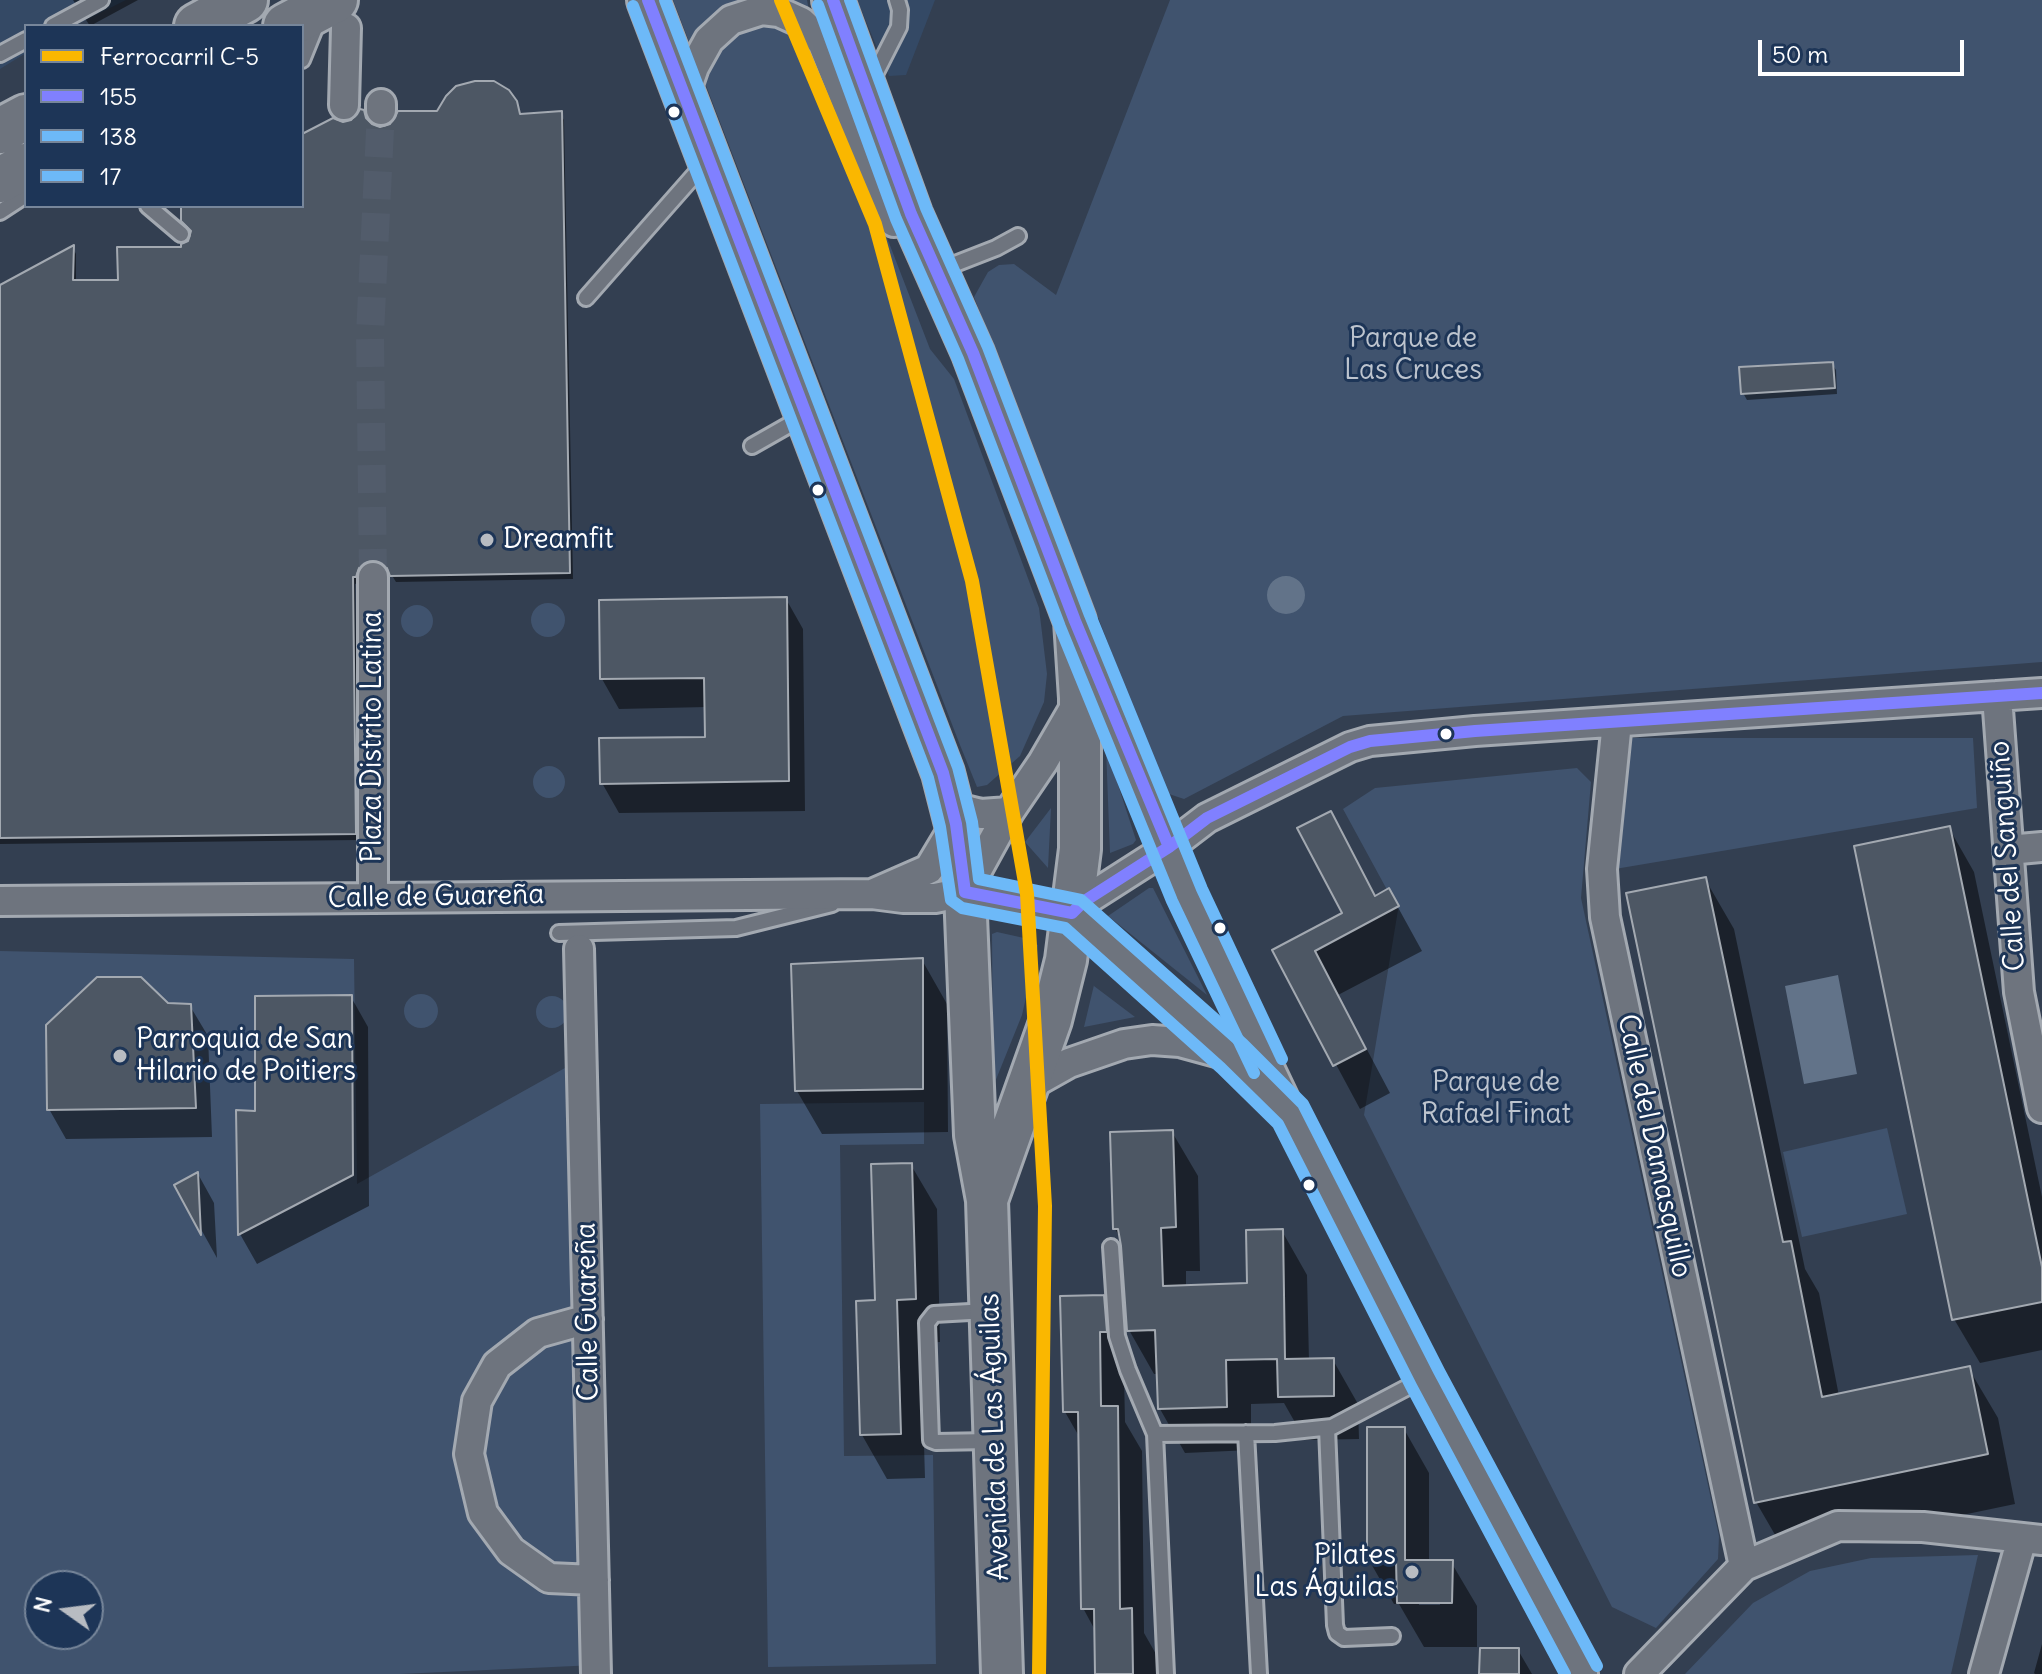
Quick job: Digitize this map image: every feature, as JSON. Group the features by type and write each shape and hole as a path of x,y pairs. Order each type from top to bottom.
{"main road":[{"path":"201,24 245,0"},
{"path":"293,24 336,11"},
{"path":"0,131 24,118"},
{"path":"0,180 24,167"}],"street":[{"name":"Avenida de Las Águilas","path":"648,0 943,773 953,812 965,892 975,1135 987,1200 1002,1674"},
{"name":"Avenida de Las Águilas","path":"833,0 911,214 973,353 1075,621 1080,698 1080,849 1066,960 1051,1020 987,1200"},
{"name":"Avenida de Las Águilas","path":"684,96 694,67 709,40 731,20 762,10 779,12 801,22 822,42 893,221 937,271"},
{"path":"336,11 344,105"},
{"name":"Plaza Distrito Latina","path":"373,577 373,898"},
{"path":"1075,621 1187,895 1291,1114 1425,1378 1583,1674"},
{"path":"1072,913 1083,902 1169,847 1207,818 1350,747 1370,741 1459,732 2042,693"},
{"name":"Calle del Sanguiño","path":"1997,696 2008,850 2030,991 2042,1108"},
{"path":"1080,698 1043,762 1009,812 965,892 1072,913 1232,1056 1291,1114"},
{"name":"Calle del Damasquillo","path":"1617,722 1602,869 1605,917 1744,1566"},
{"path":"953,812 1009,812"},
{"name":"Calle de Guareña","path":"872,894 929,869 953,812"},
{"path":"2008,850 2042,847"},
{"name":"Calle de Guareña","path":"0,901 872,894 935,898 965,892"},
{"name":"Calle Guareña","path":"569,941 588,1319 596,1674"},
{"path":"1028,1086 1069,1063 1124,1044 1152,1040 1180,1042 1232,1056"},
{"path":"588,1319 538,1333 497,1365 477,1401 469,1454 483,1513 511,1551 549,1578 594,1580"},
{"path":"1639,1674 1744,1566 1838,1526 1923,1527 2032,1539 1984,1674"}],"lane":[{"path":"57,24 101,0"},
{"path":"866,93 899,27 897,0"},
{"path":"304,57 336,11"},
{"path":"0,54 24,41"},
{"path":"586,298 708,160"},
{"path":"0,212 24,196"},
{"path":"150,208 181,234"},
{"path":"937,271 1018,236"},
{"path":"752,446 806,415"},
{"path":"569,941 736,928 872,894"},
{"path":"1111,1247 1117,1336 1155,1434 1166,1674"},
{"path":"991,1311 930,1316 927,1323 930,1434 931,1440 936,1442 995,1441"},
{"path":"1155,1434 1290,1432 1327,1428 1425,1378"},
{"path":"1327,1428 1337,1633 1344,1638 1392,1636"},
{"path":"1246,1433 1259,1674"}],"shaded area":[{"path":"0,0 126,0 78,24 24,24 24,54 0,69"},
{"path":"857,0 935,0 906,75 889,76"},
{"path":"1286,576 1299,582 1305,595 1299,608 1286,614 1273,608 1267,595 1273,582"},
{"path":"1838,975 1857,1074 1804,1084 1785,986"}],"green space":[{"path":"673,0 807,0 818,59 930,349 954,379 1039,608 1047,674 1044,702 1020,756 987,785 977,787 960,745"},
{"name":"Parque de Las Cruces","path":"1170,0 2042,0 2042,662 1343,716 1184,799 1166,793 974,297 988,272 999,265 1014,264 1056,295"},
{"path":"548,603 560,608 565,620 560,632 548,637 536,632 531,620 536,608"},
{"path":"417,605 429,609 433,621 429,633 417,637 405,633 401,621 405,609"},
{"path":"1624,738 1973,738 1977,808 1609,870"},
{"path":"1106,748 1136,840 1110,853"},
{"path":"549,766 561,770 565,782 561,794 549,798 537,794 533,782 537,770"},
{"name":"Parque de Rafael Finat","path":"1577,768 1591,782 1581,898 1719,1536 1718,1559 1656,1628 1612,1607 1364,1115 1398,910 1343,809 1375,788"},
{"path":"1051,808 1048,868 1025,842"},
{"path":"1153,888 1207,995 1108,916"},
{"path":"997,932 1024,938 1038,945 1022,1015 993,1087 992,934"},
{"path":"0,951 354,959 357,1184 581,1059 596,1665 400,1674 0,1674"},
{"path":"1094,986 1135,1017 1084,1027"},
{"path":"421,994 433,999 438,1011 433,1023 421,1028 409,1023 404,1011 409,999"},
{"path":"552,996 564,1000 568,1012 564,1024 552,1028 540,1024 536,1012 540,1000"},
{"path":"924,1102 924,1144 840,1145 844,1456 933,1455 936,1664 768,1667 760,1104"},
{"path":"1887,1128 1907,1214 1802,1237 1783,1152"},
{"path":"1978,1555 1951,1674 1685,1674 1753,1603 1810,1571 1871,1558"}],"building":[{"path":"475,81 494,81 509,90 517,101 520,114 562,111 570,573 390,576 387,568 374,560 365,562 359,568 356,577 353,577 356,834 0,838 0,285 74,245 73,280 118,280 117,247 181,247 188,241 191,231 181,221 181,208 304,208 304,133 333,118 343,122 351,120 360,109 364,110 372,124 380,127 390,124 398,111 437,111 456,86"},
{"path":"1833,362 1835,388 1741,394 1739,367"},
{"path":"787,597 789,781 600,784 599,738 705,737 704,678 600,679 599,600"},
{"path":"1331,811 1375,896 1389,888 1399,906 1315,951 1366,1049 1333,1066 1272,950 1342,913 1297,828"},
{"path":"1950,826 2042,1267 2042,1302 1952,1320 1854,846"},
{"path":"1706,877 1783,1242 1791,1241 1822,1397 1970,1366 1988,1454 1754,1503 1626,893"},
{"path":"923,958 923,1089 795,1091 791,964"},
{"name":"Parroquia de San Hilario de Poitiers","path":"97,977 141,977 168,1003 191,1004 196,1108 47,1110 46,1025"},
{"path":"352,995 353,1175 238,1235 236,1110 255,1111 255,996"},
{"path":"1173,1130 1176,1227 1161,1228 1163,1286 1247,1283 1246,1230 1283,1229 1285,1359 1334,1358 1334,1396 1278,1397 1277,1359 1226,1360 1227,1407 1158,1409 1155,1330 1127,1331 1121,1246 1118,1229 1113,1229 1110,1132"},
{"path":"912,1163 916,1299 897,1300 901,1434 860,1435 856,1301 875,1300 871,1164"},
{"path":"198,1172 201,1235 174,1185"},
{"path":"1104,1295 1107,1332 1100,1332 1101,1406 1118,1406 1120,1609 1132,1608 1133,1674 1095,1674 1094,1609 1081,1609 1078,1412 1063,1412 1060,1296"},
{"path":"1367,1427 1405,1427 1405,1560 1453,1560 1452,1603 1397,1603 1396,1560 1367,1560"},
{"path":"1480,1648 1519,1648 1519,1674 1479,1674"}],"tunnel":[{"path":"373,577 370,334 381,110"}],"rail line":[{"name":"C-5","path":"781,0 875,224 972,581 1027,894 1045,1206 1039,1674"}],"transit line":[{"name":"155","path":"648,0 943,773 956,824 965,892 1072,913 1083,902 1169,847 1207,818 1350,747 1370,741 1475,731 2042,693"},
{"name":"17","path":"665,0 958,767 972,822 979,879 1081,900 1243,1044 1303,1104 1439,1371 1597,1666"},
{"name":"155","path":"833,0 911,214 973,353 1075,621 1169,847"},
{"name":"17","path":"850,0 926,208 988,347 1090,615 1202,889 1282,1059"},
{"name":"138","path":"818,5 896,219 958,359 1060,627 1172,901 1254,1073"},
{"name":"138","path":"633,6 928,778 940,827 951,900 962,908 1065,928 1221,1068 1278,1124 1411,1386 1565,1674"}],"place":[{"name":"Dreamfit","path":"487,540"},
{"name":"Parroquia de San Hilario de Poitiers","path":"120,1056"},
{"name":"Pilates Las Águilas","path":"1412,1572"}]}
